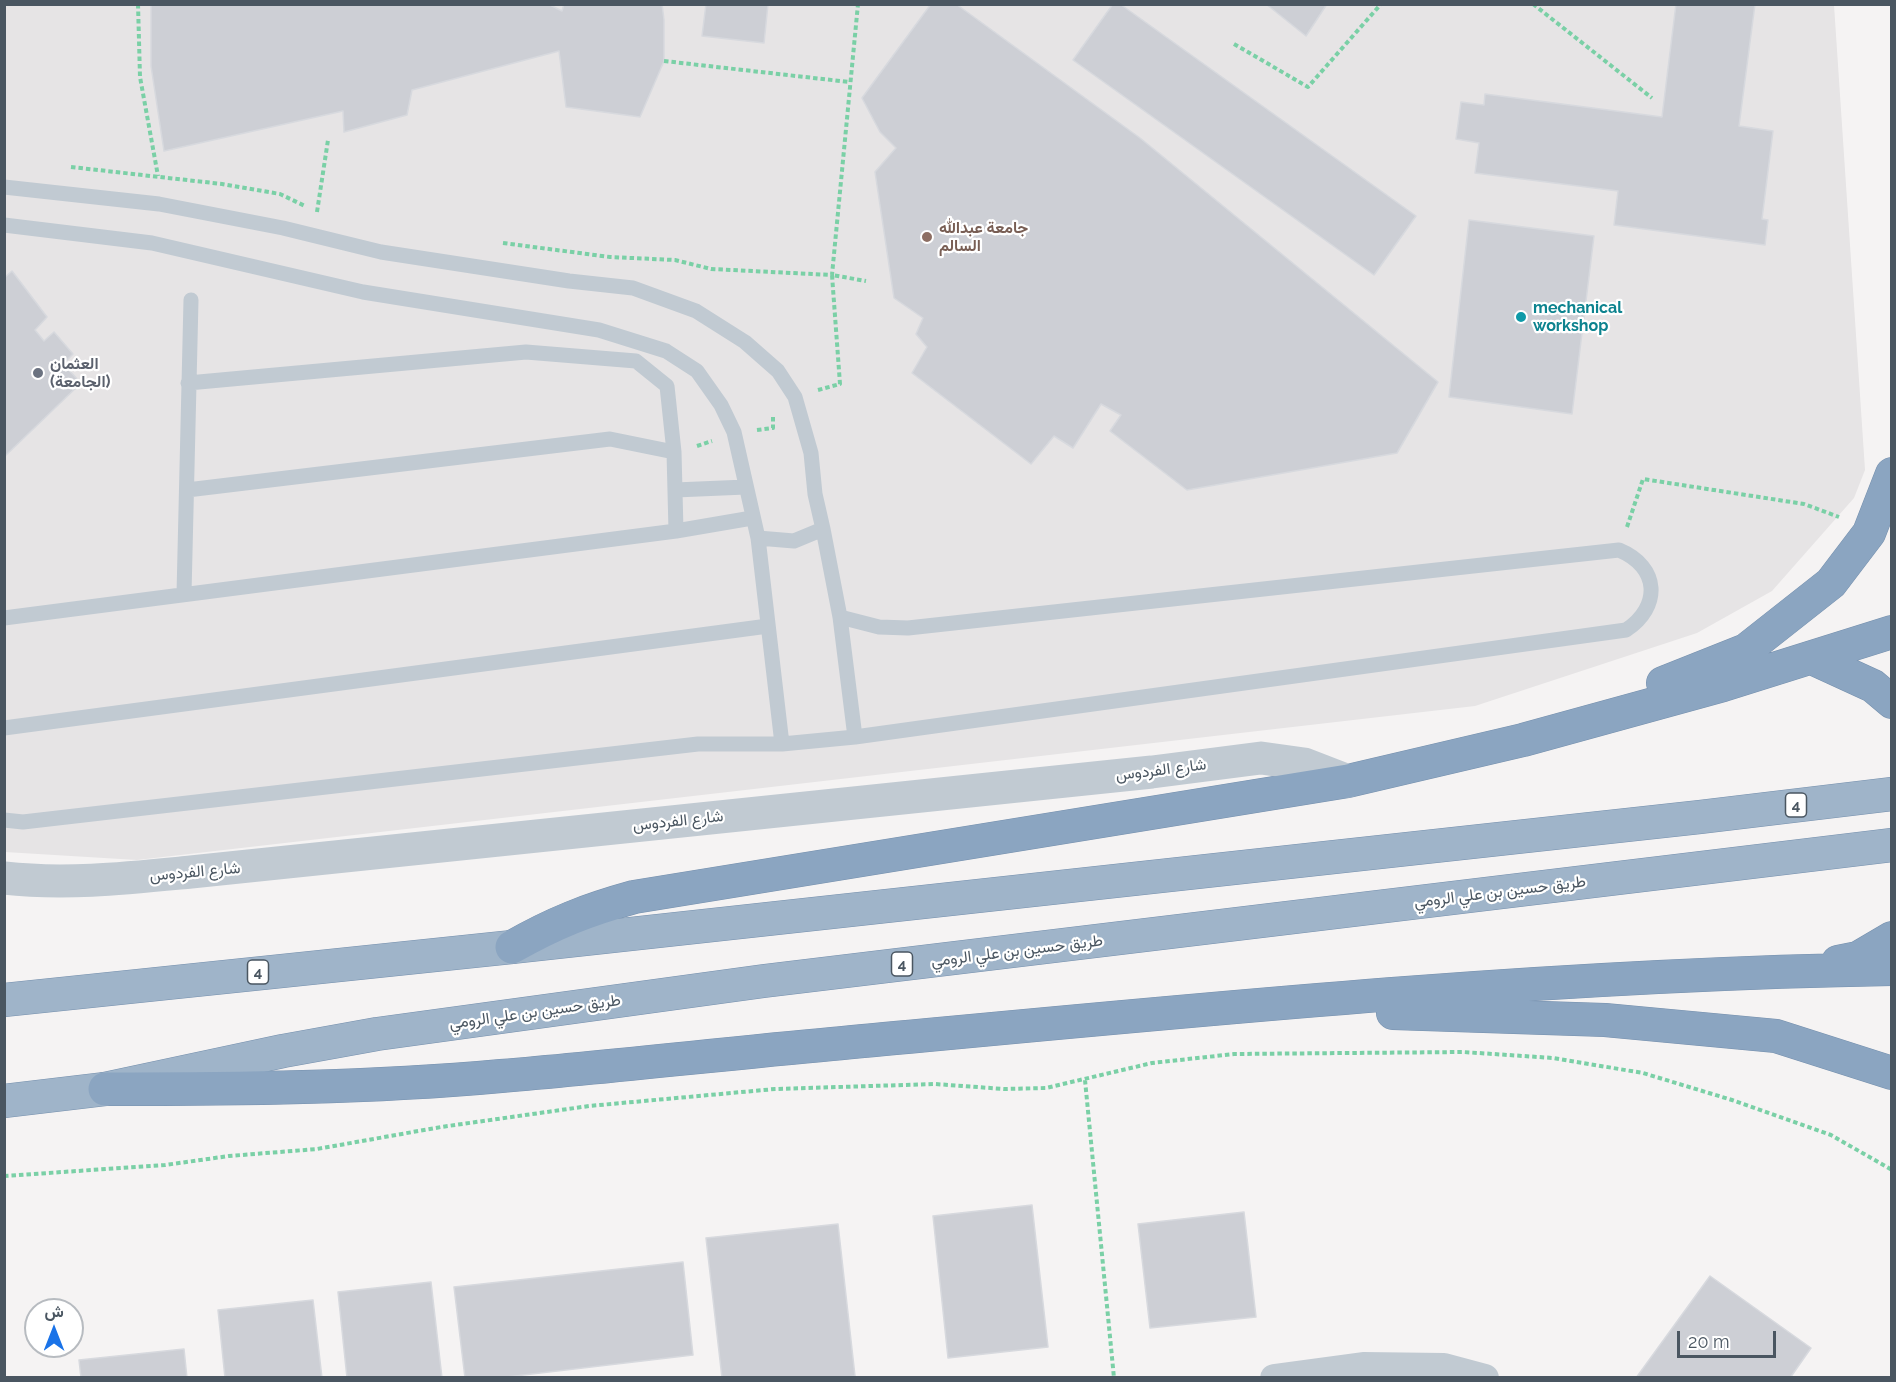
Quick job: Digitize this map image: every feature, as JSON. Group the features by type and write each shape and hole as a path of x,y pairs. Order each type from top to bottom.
{"highway":[{"path":"1522,740 1746,650 1831,583 1869,533 1892,474"},
{"path":"512,947 551,925 591,909 634,897 1348,781 1522,740 1723,686 1892,632"},
{"path":"1812,658 1873,686 1892,702"},
{"name":"4","path":"4,1000 512,947 1892,794"},
{"name":"طريق حسين بن علي الرومي","path":"4,1101 105,1089 283,1051 377,1034 776,979 1892,845"},
{"path":"1798,971 1858,958 1892,938"},
{"path":"105,1089 302,1087 499,1077 1232,1008 1581,980 1892,969"},
{"path":"1232,1008 1605,1020 1776,1036 1892,1073"}],"street":[{"name":"شارع الفردوس","path":"4,878 31,881 73,880 191,872 1140,773 1261,758 1304,764 1348,781"},
{"path":"1274,1377 1363,1366 1444,1367 1485,1377"}],"lane":[{"path":"4,187 159,204 283,228 381,252 569,281 633,288 696,311 745,342 778,371 795,397 811,453 815,494 840,617 855,737"},
{"path":"4,225 152,243 363,292 598,330 666,351 697,371 721,405 734,432 758,537 782,744"},
{"path":"184,594 191,300"},
{"path":"188,383 526,352 636,361 667,386 674,452 676,531"},
{"path":"187,490 610,438 674,452"},
{"path":"675,490 746,487"},
{"path":"4,618 676,531 752,518"},
{"path":"758,537 794,541 823,529"},
{"path":"4,820 22,822 698,744 782,744 855,737 1626,630 1639,621 1648,607 1652,591 1648,575 1639,562 1619,550 908,628 879,627 840,617"},
{"path":"4,728 768,626"}],"path":[{"path":"138,4 140,77 158,176"},
{"path":"832,275 858,4"},
{"path":"1234,44 1308,87 1381,4"},
{"path":"1533,4 1652,98"},
{"path":"664,61 849,82"},
{"path":"316,212 328,140"},
{"path":"63,166 158,176 280,194 316,212 328,215"},
{"path":"498,243 610,257 675,260 711,268 832,275 866,281"},
{"path":"1619,550 1643,479 1804,504 1841,518"},
{"path":"4,1176 165,1165 229,1156 317,1149 441,1127 589,1106 775,1089 935,1084 1004,1089 1046,1088 1152,1063 1234,1054 1463,1052 1553,1058 1643,1073 1732,1100 1830,1135 1892,1170"},
{"path":"1085,1080 1114,1377"}],"shaded area":[{"name":"جامعة عبدالله السالم","path":"4,5 1834,5 1865,470 1854,498 1772,591 1697,633 1475,706 137,860 5,852"}],"building":[{"path":"151,4 548,4 562,11 564,4 662,4 664,61 640,117 566,107 559,51 412,90 407,115 344,132 343,111 164,151 151,66"},
{"path":"706,4 768,4 764,43 702,36"},
{"path":"931,4 956,4 1140,138 1438,382 1397,453 1187,490 1110,431 1121,415 1101,404 1073,448 1054,436 1031,464 912,373 927,347 916,334 923,318 894,298 875,172 896,148 880,132 862,98"},
{"path":"1113,4 1120,4 1416,216 1374,275 1073,60"},
{"path":"1266,4 1327,4 1306,36"},
{"path":"1676,4 1755,4 1739,126 1773,131 1762,219 1768,220 1765,245 1614,225 1618,191 1475,173 1479,143 1456,139 1461,102 1484,105 1485,94 1662,117"},
{"name":"mechanical workshop","path":"1469,220 1594,236 1572,414 1449,397"},
{"name":"العثمان (الجامعة)","path":"12,271 47,317 35,330 44,341 54,332 73,354 63,364 81,383 4,457 4,278"},
{"path":"1032,1205 1048,1347 948,1358 933,1216"},
{"path":"1244,1212 1256,1317 1150,1328 1138,1224"},
{"path":"838,1224 855,1376 722,1378 706,1238"},
{"path":"683,1262 693,1355 498,1378 465,1378 454,1287"},
{"path":"1710,1276 1811,1348 1790,1378 1636,1378"},
{"path":"431,1282 442,1378 347,1378 338,1292"},
{"path":"313,1300 322,1378 225,1378 218,1310"},
{"path":"184,1349 187,1378 81,1378 79,1360"}],"place":[{"name":"جامعة عبدالله السالم","path":"927,237"},
{"name":"mechanical workshop","path":"1521,317"},
{"name":"العثمان (الجامعة)","path":"38,373"}]}
